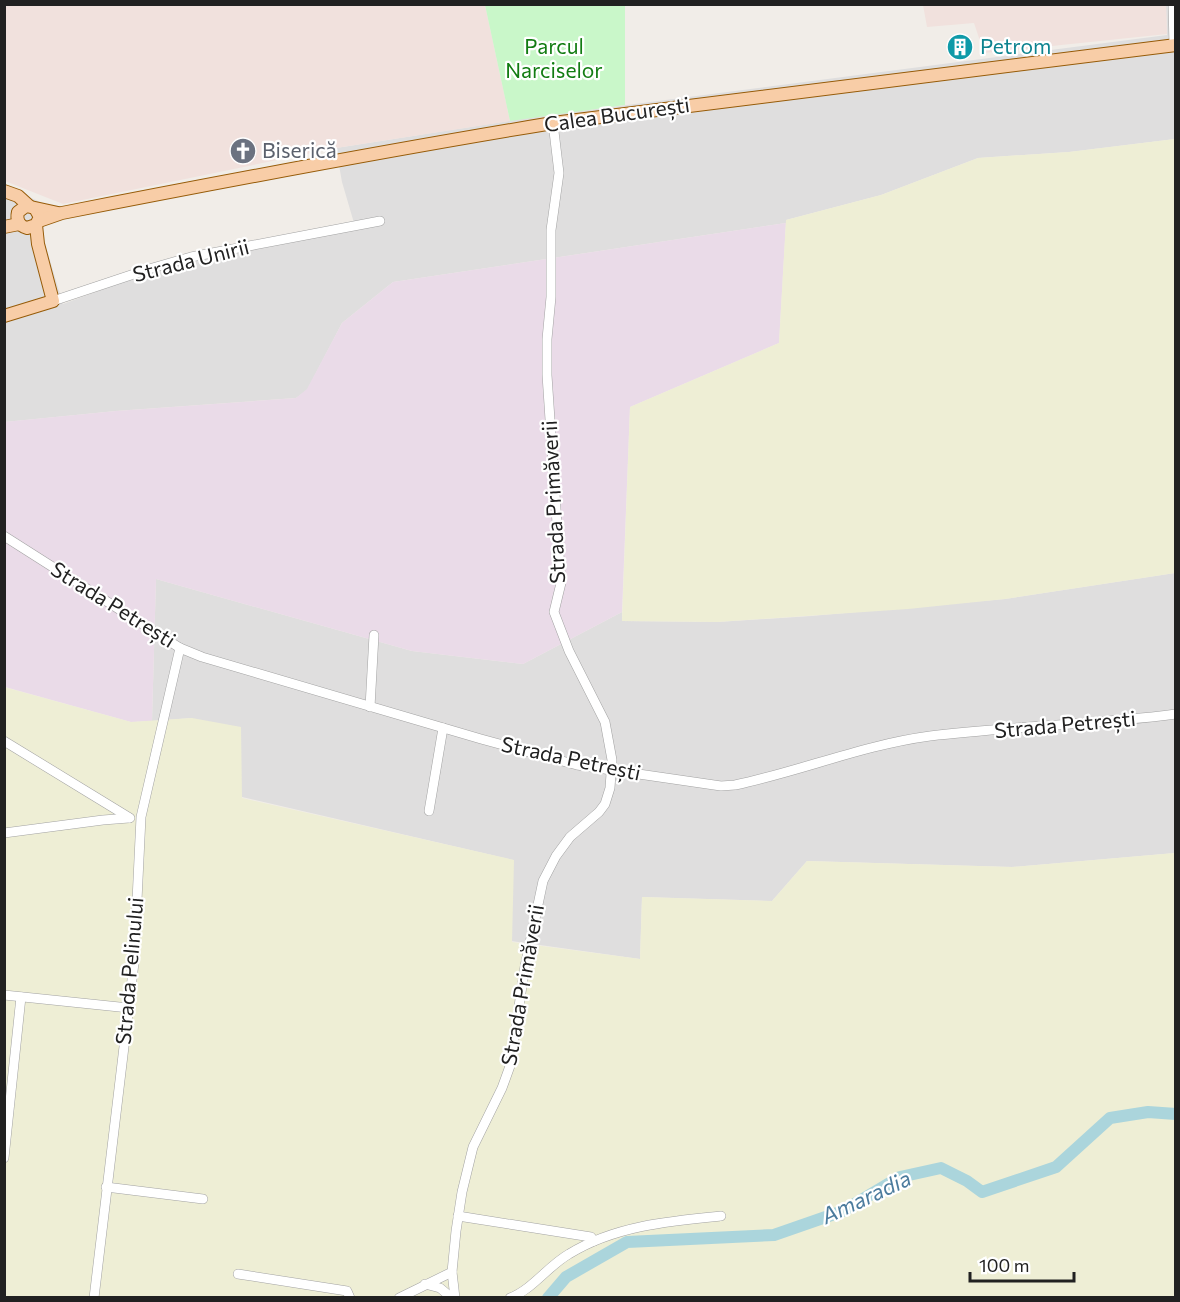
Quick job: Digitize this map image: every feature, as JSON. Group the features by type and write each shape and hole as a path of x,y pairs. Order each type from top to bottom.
{"main road":[{"name":"Calea București","path":"4,226 28,217 62,213 553,123 1175,46"},
{"path":"4,191 18,196 28,217 38,244 53,301"},
{"path":"4,196 28,217"},
{"path":"4,221 28,217"},
{"name":"Strada Unirii","path":"4,316 53,301"}],"street":[{"path":"1173,4 1175,46"},
{"name":"Strada Primăverii","path":"453,1298 452,1272 458,1216 473,1146 502,1088 510,1066 525,966 543,881 556,856 570,837 605,804 610,788 611,745 605,722 569,651 554,612 561,583 547,375 547,339 551,297 551,230 559,173 553,123"},
{"name":"Strada Unirii","path":"53,301 191,257 380,220"},
{"name":"Strada Petrești","path":"4,536 180,648 223,664 548,758 611,771 712,785 735,785 868,748 930,736 1132,720 1176,714"},
{"path":"370,707 374,635"},
{"name":"Strada Pelinului","path":"94,1298 129,1008 143,801 180,648"},
{"path":"429,811 443,728"},
{"path":"4,741 130,818"},
{"path":"4,833 141,817"},
{"path":"4,994 129,1008"},
{"path":"4,1158 21,996"},
{"path":"106,1187 203,1199"},
{"path":"458,1216 591,1237 594,1241"},
{"path":"510,1298 523,1292 569,1254 594,1241 646,1225 721,1216"},
{"path":"399,1298 452,1272"},
{"path":"238,1274 347,1291 350,1298"},
{"path":"425,1284 440,1288 453,1298"}],"shaded area":[{"path":"5,4 485,5 510,121 336,148 63,204 5,181"},
{"path":"923,5 1166,5 1167,34 984,53 974,23 927,27"},
{"path":"1166,5 1175,5 1175,139 1069,152 978,158 881,195 786,220 786,223 393,282 342,323 307,390 296,398 116,411 5,422 4,187 48,207 41,230 63,304 191,257 354,223 342,182 336,148 527,118 1167,35"},
{"path":"786,223 779,343 630,407 622,612 523,664 412,651 156,579 152,721 131,722 5,687 4,422 296,398 307,389 342,323 393,282"},
{"path":"1175,573 1175,853 1012,867 807,861 772,901 642,897 640,959 511,941 513,860 242,797 192,718 152,721 156,579 412,651 523,664 622,612 622,621 717,622 811,616 1005,599"}],"green space":[{"name":"Parcul Narciselor","path":"485,5 625,5 625,105 510,121"},
{"path":"1175,139 1175,573 1005,599 908,609 717,622 622,621 630,407 779,343 786,220 881,195 978,158 1069,152"},
{"path":"4,687 131,722 192,718 241,727 242,798 514,860 512,942 640,959 642,897 772,901 807,861 1012,867 1175,853 1175,1297 5,1297"}],"waterway":[{"name":"Amaradia","path":"548,1298 566,1277 627,1242 774,1235 843,1211 900,1177 941,1168 967,1181 982,1192 1056,1167 1110,1118 1148,1112 1176,1114"}],"place":[{"name":"Petrom","path":"960,47"},
{"name":"Biserică","path":"243,151"}]}
